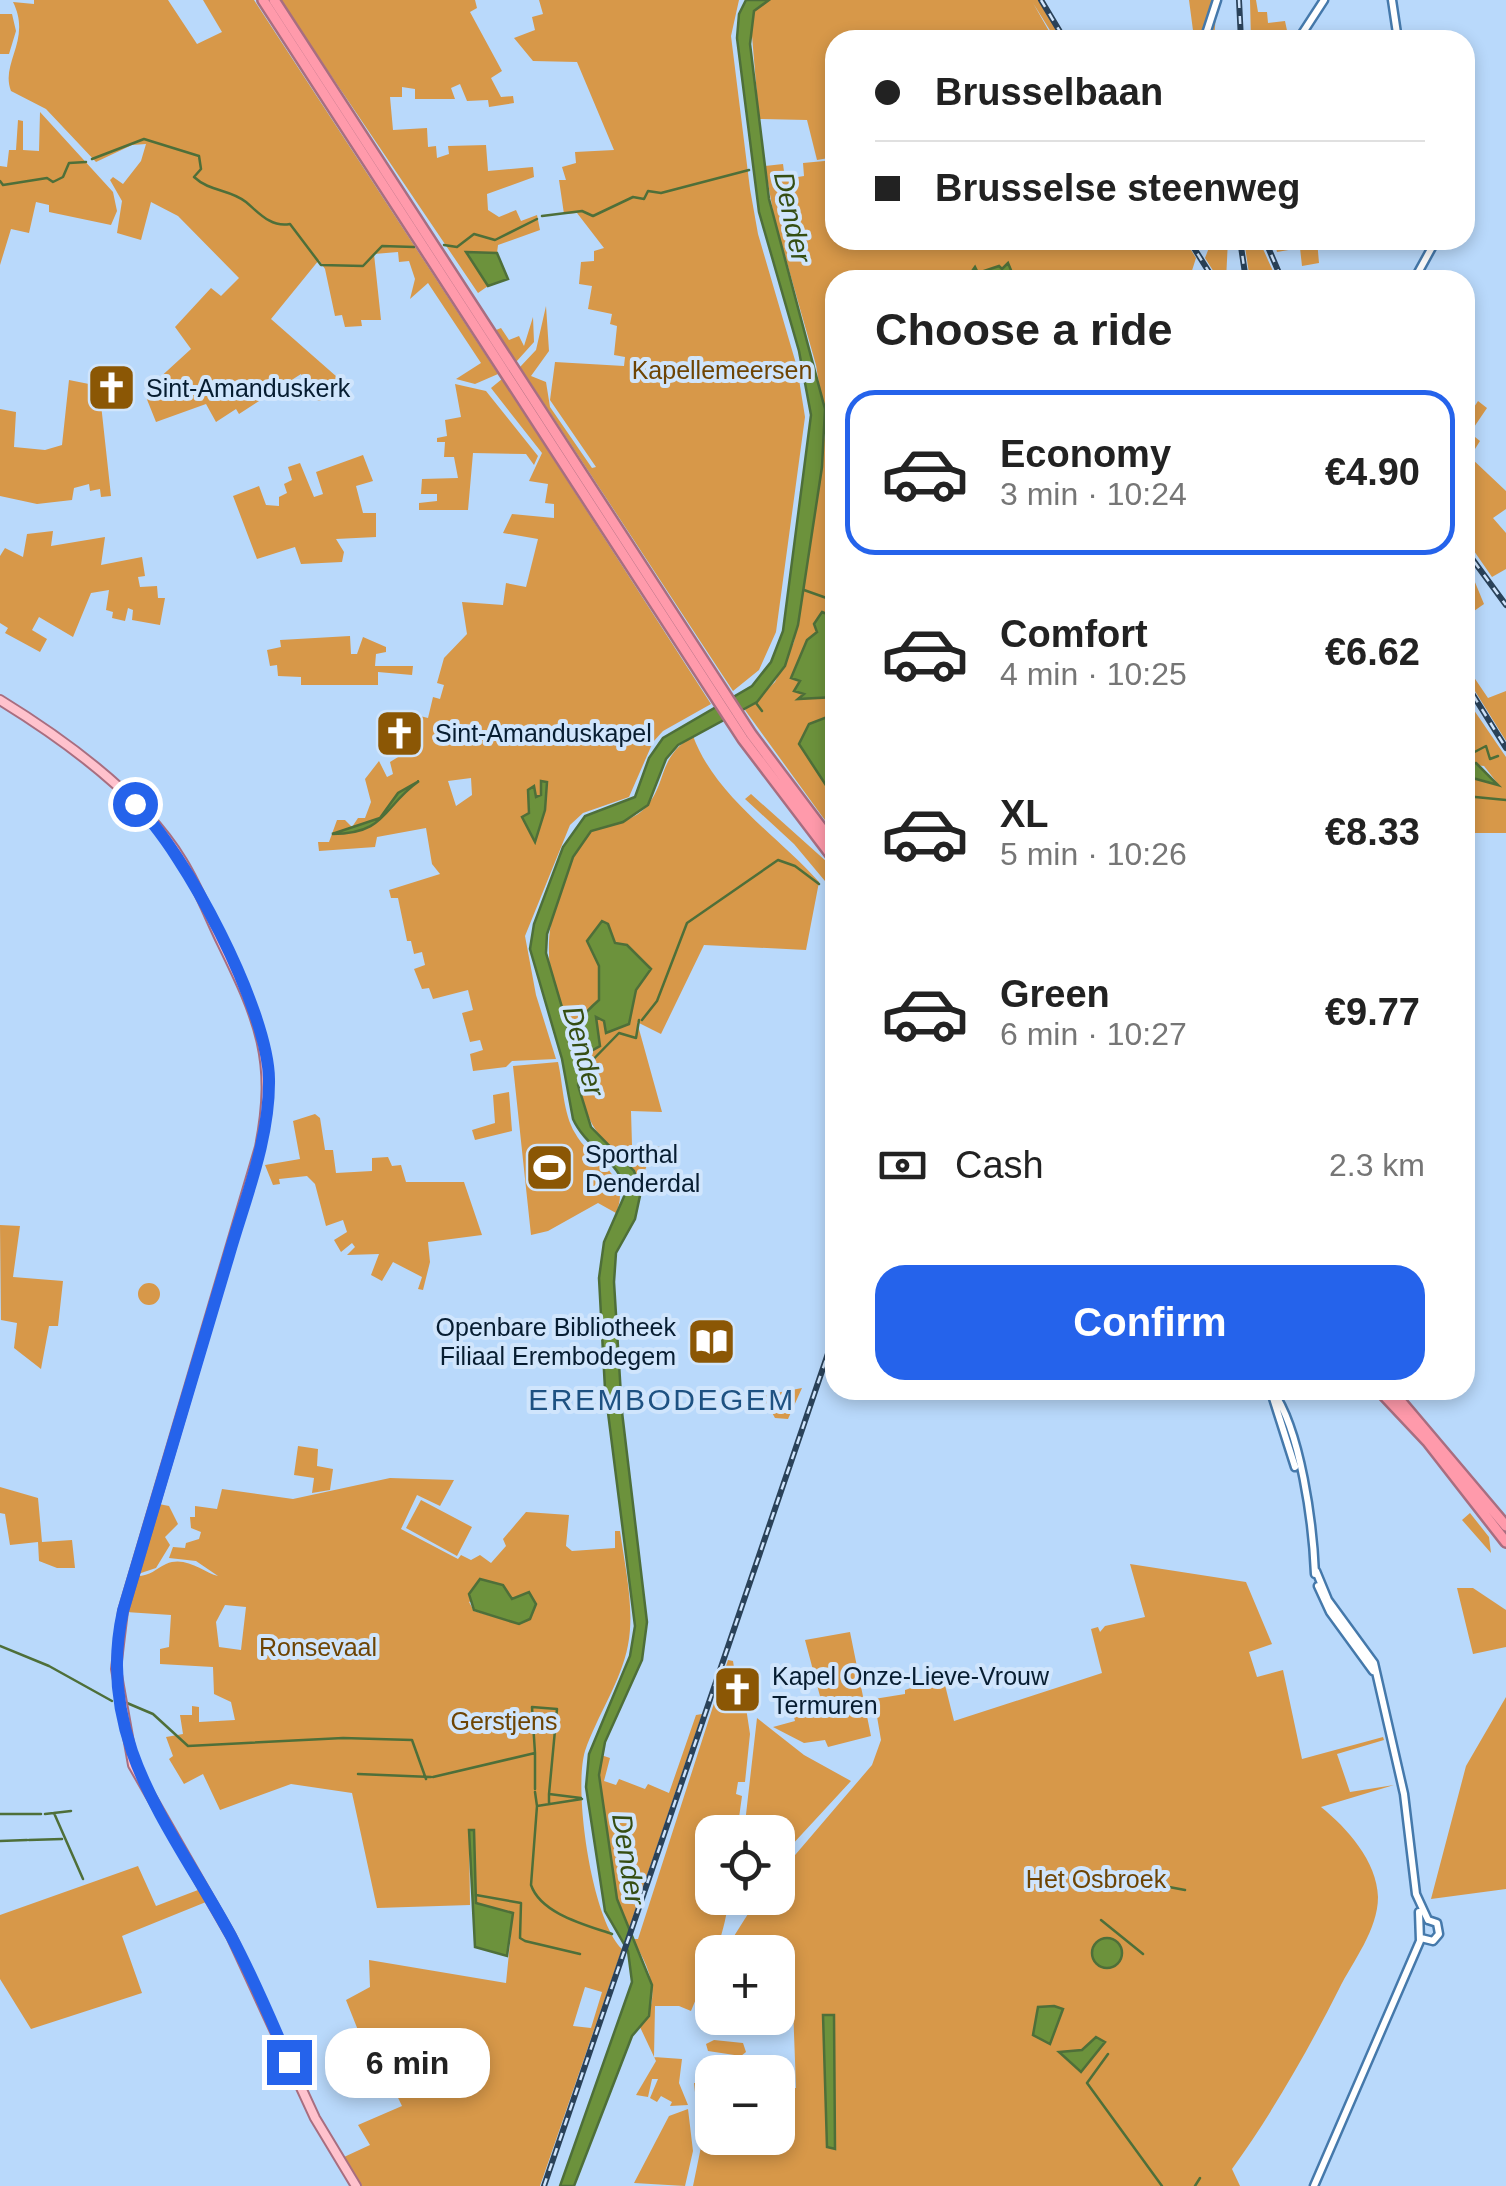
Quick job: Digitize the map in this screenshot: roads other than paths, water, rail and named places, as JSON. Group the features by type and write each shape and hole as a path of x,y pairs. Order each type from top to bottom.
{"highway":[{"path":"262,0 747,737 825,846"},
{"path":"274,0 715,688"},
{"path":"747,737 825,834"},
{"path":"1388,1400 1428,1442 1506,1542"},
{"path":"1399,1400 1506,1526"}],"main road":[{"path":"1206,30 1217,0"},
{"path":"1304,30 1324,0"},
{"path":"1392,0 1396,30"},
{"path":"0,700 56,737 135,804 166,839 185,866 249,998 266,1048 269,1092 260,1147 115,1648 130,1756 231,1936 315,2118 356,2186"},
{"path":"1276,1400 1290,1431 1316,1571 1328,1600 1368,1649 1378,1682 1404,1794 1416,1894 1425,1921 1424,1939 1314,2186"},
{"path":"1424,1939 1436,1939 1440,1930 1425,1921"}],"waterway":[{"path":"92,159 144,139 199,156 201,169 194,177 240,198 271,221 290,224 321,265 363,266 382,246 414,247"},
{"path":"0,181 3,185 47,178 53,182 63,177 69,163 86,162"},
{"path":"542,216 582,211 593,216 633,197 644,199 648,191 661,193 749,170"},
{"path":"444,245 457,247 474,234 495,240 537,219"},
{"path":"804,590 825,597"},
{"path":"756,703 762,711"},
{"path":"1475,752 1486,746 1490,759 1498,756"},
{"path":"1475,797 1506,800"},
{"path":"642,1020 657,1001 687,923 778,860 795,866 819,884"},
{"name":"Dender","path":"579,1074 619,1033 636,1038 639,1020"},
{"path":"0,1646 49,1666 112,1701"},
{"path":"127,1703 153,1714 188,1746 343,1738 412,1740 426,1779"},
{"path":"535,1753 532,1707 557,1709 549,1794"},
{"path":"433,1777 535,1753 535,1789"},
{"path":"358,1774 431,1777"},
{"path":"535,1792 537,1806 582,1799"},
{"path":"549,1803 549,1794 581,1798"},
{"path":"537,1806 531,1885 536,1895 554,1911 612,1934"},
{"path":"45,1814 71,1811"},
{"path":"54,1813 83,1879"},
{"path":"0,1814 41,1814"},
{"path":"29,1840 62,1839"},
{"path":"0,1841 27,1840"},
{"path":"1095,1873 1185,1890"},
{"path":"476,1895 521,1903 520,1938 525,1941 580,1954"},
{"path":"1101,1920 1143,1954"},
{"path":"1108,2054 1087,2083 1162,2186"},
{"path":"1195,2186 1200,2178"}],"railway":[{"path":"1041,0 1059,30"},
{"path":"1239,0 1240,30"},
{"path":"1195,250 1208,270"},
{"path":"1242,250 1244,270"},
{"path":"1269,250 1278,270"},
{"path":"1475,563 1506,605"},
{"path":"1475,698 1506,748"},
{"path":"544,2186 825,1362"}],"place":[{"name":"Sint-Amanduskerk","path":"111,388"},
{"name":"Sint-Amanduskapel","path":"400,733"},
{"name":"Sporthal Denderdal","path":"550,1168"},
{"name":"Openbare Bibliotheek Filiaal Erembodegem","path":"711,1341"},
{"name":"Kapel Onze-Lieve-Vrouw Termuren","path":"737,1690"}],"district":[{"name":"EREMBODEGEM","path":"662,1400"}],"park label":[{"name":"Kapellemeersen","path":"722,370"},
{"name":"Ronsevaal","path":"318,1647"},
{"name":"Gerstjens","path":"504,1721"},
{"name":"Het Osbroek","path":"1096,1879"}]}
